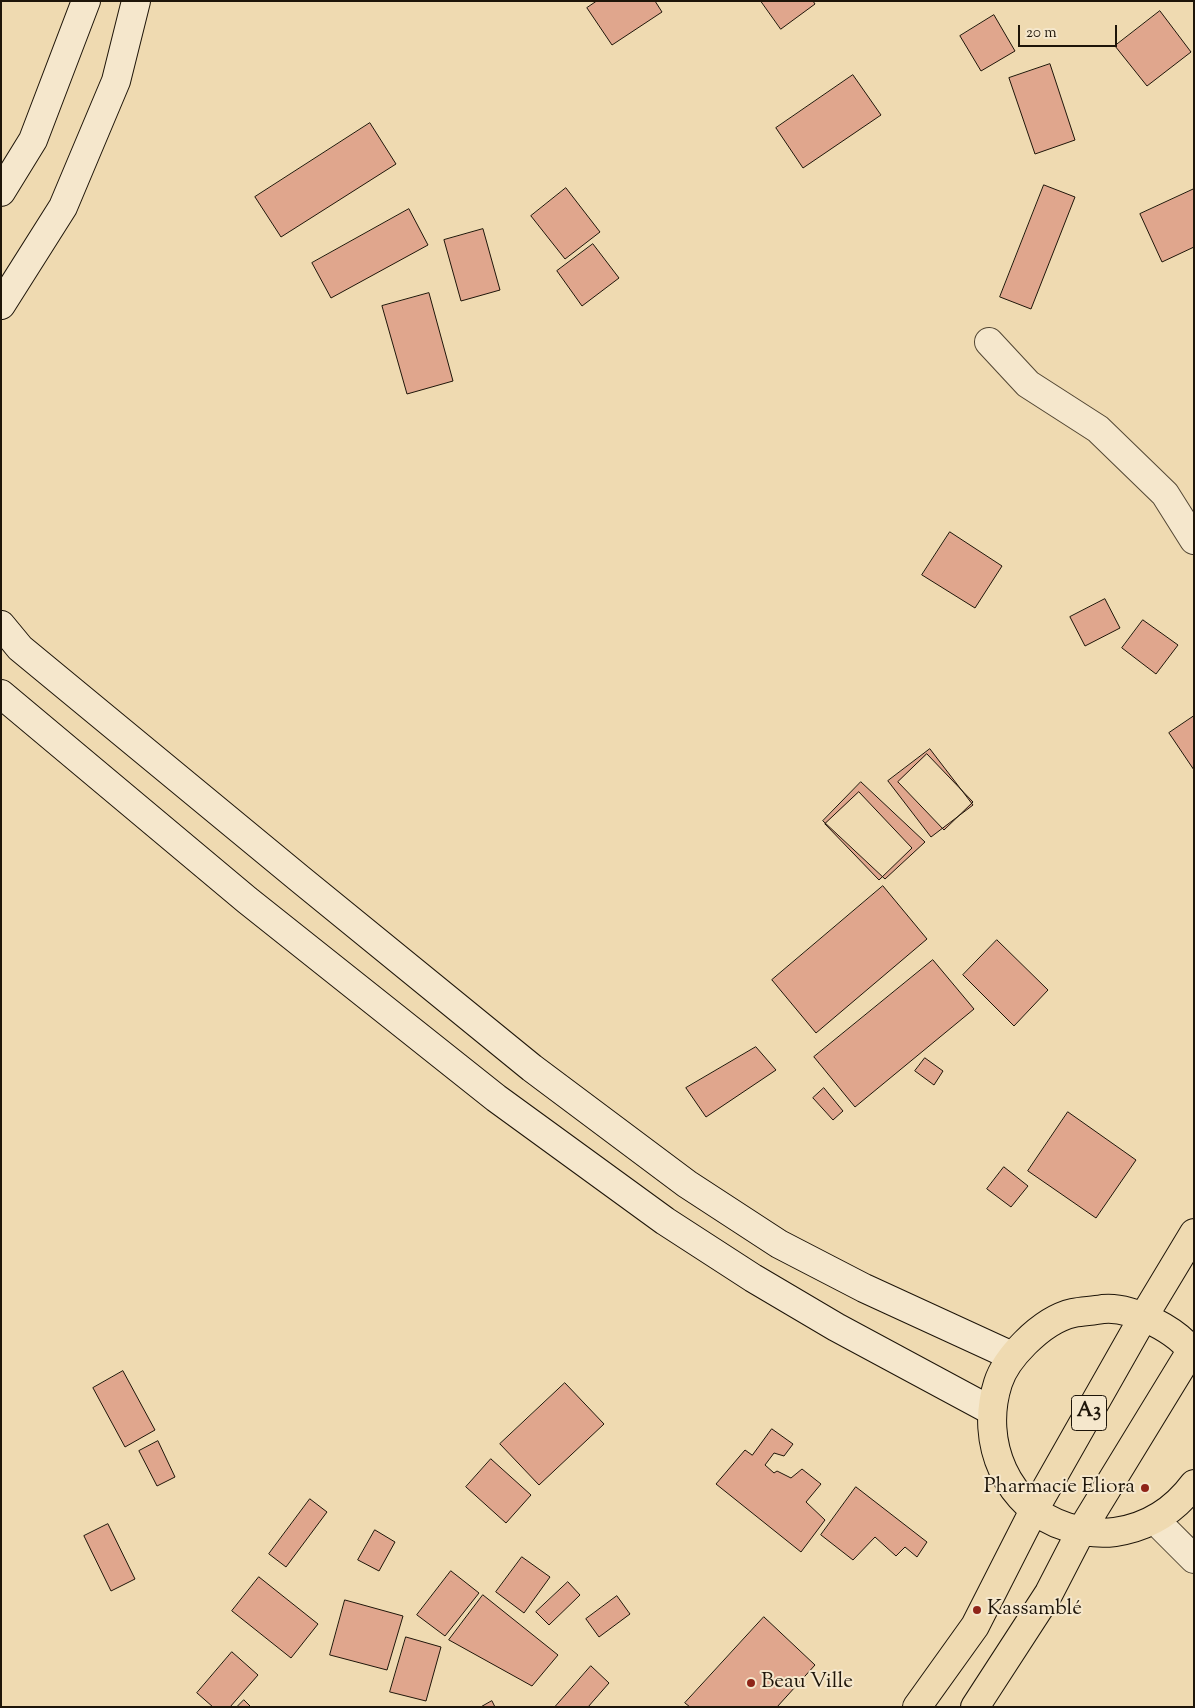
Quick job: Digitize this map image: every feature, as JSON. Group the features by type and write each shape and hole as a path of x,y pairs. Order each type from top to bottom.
{"main road":[{"path":"1,192 33,140 86,1"},
{"path":"1,305 63,207 116,81 136,1"},
{"path":"989,342 1028,384 1098,429 1145,474 1165,494 1194,540"},
{"path":"1,625 20,648 532,1068 687,1184 779,1244 864,1288 1012,1356"},
{"path":"1,694 247,900 481,1086 664,1221 753,1278 836,1326 992,1411"},
{"name":"A3","path":"916,1707 974,1626 1034,1510 1144,1316 1194,1233"},
{"path":"1193,1351 1170,1330 1144,1316 1108,1309 1071,1313 1038,1329 1012,1356 998,1382 992,1411 992,1439 1000,1466 1014,1490 1034,1510 1056,1523 1081,1531 1106,1533 1131,1530 1154,1520 1181,1501 1194,1484"},
{"name":"A3","path":"975,1707 1049,1593 1081,1531 1193,1351"},
{"path":"1154,1520 1194,1559"}],"building":[{"path":"597,1 655,1 662,12 612,45 587,8"},
{"path":"761,1 813,1 815,4 781,29"},
{"path":"1160,11 1191,52 1147,86 1115,46"},
{"path":"994,15 1015,51 981,71 960,36"},
{"path":"1050,64 1075,140 1035,154 1009,78"},
{"path":"853,75 881,115 803,168 776,128"},
{"path":"370,123 396,164 281,237 255,197"},
{"path":"1044,185 1075,197 1031,309 1000,297"},
{"path":"566,188 600,232 565,259 531,216"},
{"path":"1194,189 1194,247 1162,262 1140,214"},
{"path":"409,209 428,245 331,298 312,263"},
{"path":"483,229 500,290 461,301 444,240"},
{"path":"593,244 619,278 582,306 557,271"},
{"path":"429,293 453,381 407,394 382,306"},
{"path":"950,532 1002,566 975,608 922,575"},
{"path":"1105,599 1120,628 1085,646 1070,617"},
{"path":"1143,620 1178,645 1156,674 1122,648"},
{"path":"1194,716 1194,770 1169,733"},
{"path":"930,749 973,805 931,837 888,781"},
{"path":"927,754 973,802 944,830 898,782"},
{"path":"861,782 925,842 885,879 823,821"},
{"path":"859,792 912,848 879,880 825,824"},
{"path":"883,886 927,939 816,1033 772,980"},
{"path":"997,940 1048,990 1014,1026 963,975"},
{"path":"933,960 974,1009 855,1107 814,1057"},
{"path":"756,1047 776,1070 706,1117 686,1088"},
{"path":"925,1058 943,1071 934,1085 915,1071"},
{"path":"824,1088 843,1111 833,1120 813,1098"},
{"path":"1068,1112 1136,1160 1096,1218 1028,1171"},
{"path":"1004,1167 1028,1186 1011,1207 987,1189"},
{"path":"123,1371 155,1430 125,1447 93,1388"},
{"path":"565,1383 604,1424 539,1485 500,1444"},
{"path":"772,1429 793,1444 784,1456 774,1453 765,1465 774,1473 777,1471 791,1478 802,1469 821,1484 806,1502 825,1520 801,1552 716,1484 745,1450 752,1455"},
{"path":"158,1441 175,1477 157,1486 139,1451"},
{"path":"491,1459 531,1495 506,1523 466,1487"},
{"path":"856,1487 927,1542 917,1557 905,1547 896,1556 875,1537 853,1560 821,1535"},
{"path":"310,1499 327,1512 286,1567 269,1554"},
{"path":"108,1524 135,1579 111,1591 84,1536"},
{"path":"375,1530 395,1542 379,1571 358,1560"},
{"path":"522,1557 550,1577 524,1613 496,1592"},
{"path":"451,1571 479,1593 445,1636 417,1615"},
{"path":"259,1577 318,1624 291,1658 232,1611"},
{"path":"568,1582 580,1595 549,1625 536,1612"},
{"path":"483,1595 558,1655 532,1686 449,1640"},
{"path":"617,1596 630,1614 599,1637 586,1619"},
{"path":"345,1600 403,1616 387,1670 330,1655"},
{"path":"764,1617 815,1665 777,1707 690,1707 685,1703"},
{"path":"406,1637 441,1647 426,1701 390,1692"},
{"path":"232,1652 258,1675 230,1707 213,1707 197,1693"},
{"path":"591,1666 609,1683 588,1707 555,1707"},
{"path":"244,1700 251,1707 237,1707"},
{"path":"492,1701 495,1707 481,1707"}],"place":[{"name":"Pharmacie Eliora","path":"1145,1488"},
{"name":"Kassamblé","path":"977,1610"},
{"name":"Beau Ville","path":"751,1683"}]}
